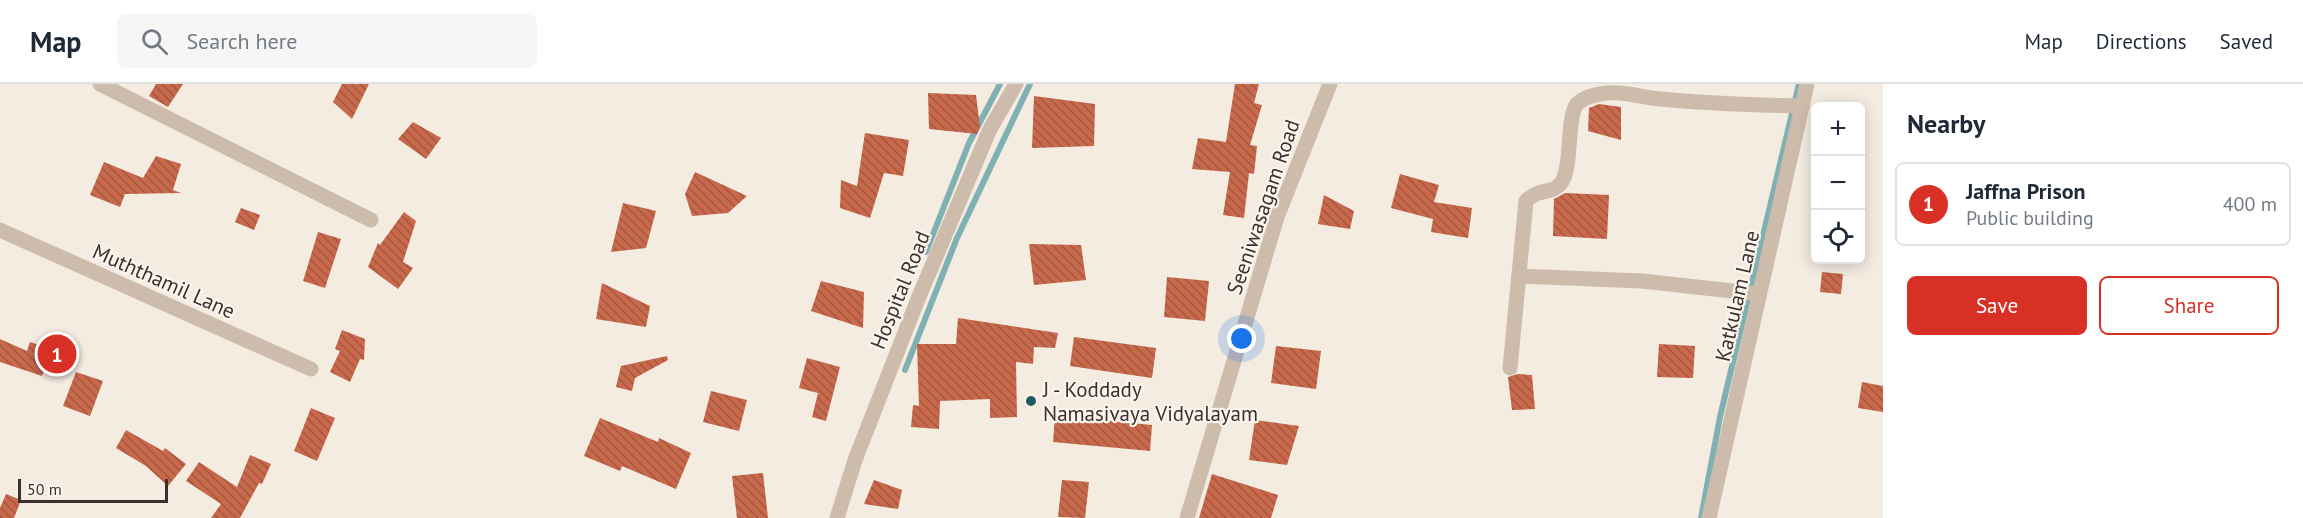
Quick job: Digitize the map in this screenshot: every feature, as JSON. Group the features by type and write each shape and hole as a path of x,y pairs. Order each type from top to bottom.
{"street":[{"path":"100,84 371,220"},
{"name":"Hospital Road","path":"837,518 855,460 918,299 990,129 1016,84"},
{"name":"Seeniwasagam Road","path":"1186,518 1277,217 1330,84"},
{"name":"Katkulam Lane","path":"1708,518 1807,84"},
{"path":"1510,368 1526,201 1534,193 1557,188 1563,180 1571,138 1573,111 1579,102 1591,96 1614,93 1660,99 1802,106"},
{"name":"Muththamil Lane","path":"0,230 311,369"},
{"path":"1519,276 1642,282 1759,294"}],"building":[{"path":"156,84 183,84 168,107 149,96"},
{"path":"342,84 369,84 352,119 333,102"},
{"path":"1235,84 1259,84 1254,103 1262,105 1250,145 1257,146 1254,174 1249,173 1244,218 1223,215 1230,172 1192,169 1198,138 1226,142"},
{"path":"928,93 976,95 980,127 977,134 929,129"},
{"path":"1034,96 1095,104 1094,146 1032,148"},
{"path":"1599,104 1621,107 1621,140 1588,131 1589,108"},
{"path":"413,122 441,138 426,159 398,139"},
{"path":"865,133 909,140 903,176 884,173 870,218 840,208 841,180 857,186"},
{"path":"156,156 181,164 173,190 181,193 125,194 120,207 90,195 104,162 143,178"},
{"path":"695,172 747,196 728,213 692,216 685,194"},
{"path":"1400,174 1439,185 1434,202 1472,208 1468,238 1431,232 1433,219 1391,208"},
{"path":"1565,193 1609,195 1607,239 1553,236 1554,199"},
{"path":"1324,195 1354,211 1350,229 1318,224"},
{"path":"623,203 656,211 646,248 611,252"},
{"path":"241,208 260,215 254,230 235,222"},
{"path":"404,212 416,221 403,262 413,268 398,289 368,267 378,243 380,245"},
{"path":"318,232 341,239 325,288 303,281"},
{"path":"1029,244 1081,245 1086,280 1034,285"},
{"path":"1822,272 1843,274 1841,294 1820,292"},
{"path":"1167,277 1209,281 1205,321 1164,317"},
{"path":"821,281 864,292 863,328 811,311"},
{"path":"602,283 650,306 646,327 596,319"},
{"path":"958,318 1058,333 1055,348 1034,347 1033,364 1016,362 1017,417 990,418 990,399 940,401 939,429 911,427 913,405 919,406 917,344 956,344"},
{"path":"342,330 365,339 364,360 360,359 350,382 330,372 340,351 335,349"},
{"path":"1074,337 1156,348 1152,378 1070,366"},
{"path":"0,339 27,351 30,342 51,349 42,376 0,362"},
{"path":"1659,344 1695,346 1693,378 1657,377"},
{"path":"1276,346 1321,351 1316,389 1271,383"},
{"path":"667,356 668,360 635,378 632,391 616,387 621,366"},
{"path":"807,358 840,367 826,421 812,417 818,393 799,388"},
{"path":"76,372 103,381 90,416 63,406"},
{"path":"1518,374 1532,375 1535,409 1512,410 1508,377"},
{"path":"1862,382 1883,386 1883,412 1858,408"},
{"path":"711,391 747,400 739,431 703,422"},
{"path":"311,408 335,418 317,461 294,451"},
{"path":"1055,416 1152,425 1150,451 1053,442"},
{"path":"600,418 658,442 659,438 691,453 676,489 622,466 620,471 584,456"},
{"path":"1255,420 1299,426 1287,465 1249,460"},
{"path":"126,430 163,451 165,448 186,464 168,486 146,466 116,448"},
{"path":"250,455 271,464 262,484 259,483 240,518 211,518 221,504 186,481 199,462 237,487"},
{"path":"763,473 768,518 737,518 732,476"},
{"path":"1212,474 1278,495 1271,518 1199,518"},
{"path":"874,480 902,490 898,509 864,504"},
{"path":"1062,480 1089,482 1085,518 1058,517"},
{"path":"6,494 21,500 14,518 0,518 0,508"}],"waterway":[{"path":"926,252 969,143 1000,84"},
{"path":"905,370 957,238 1030,84"},
{"path":"1701,518 1720,417 1799,84"}],"place":[{"name":"Jaffna Prison","path":"57,354"},
{"name":"J - Koddady Namasivaya Vidyalayam","path":"1031,401"}]}
